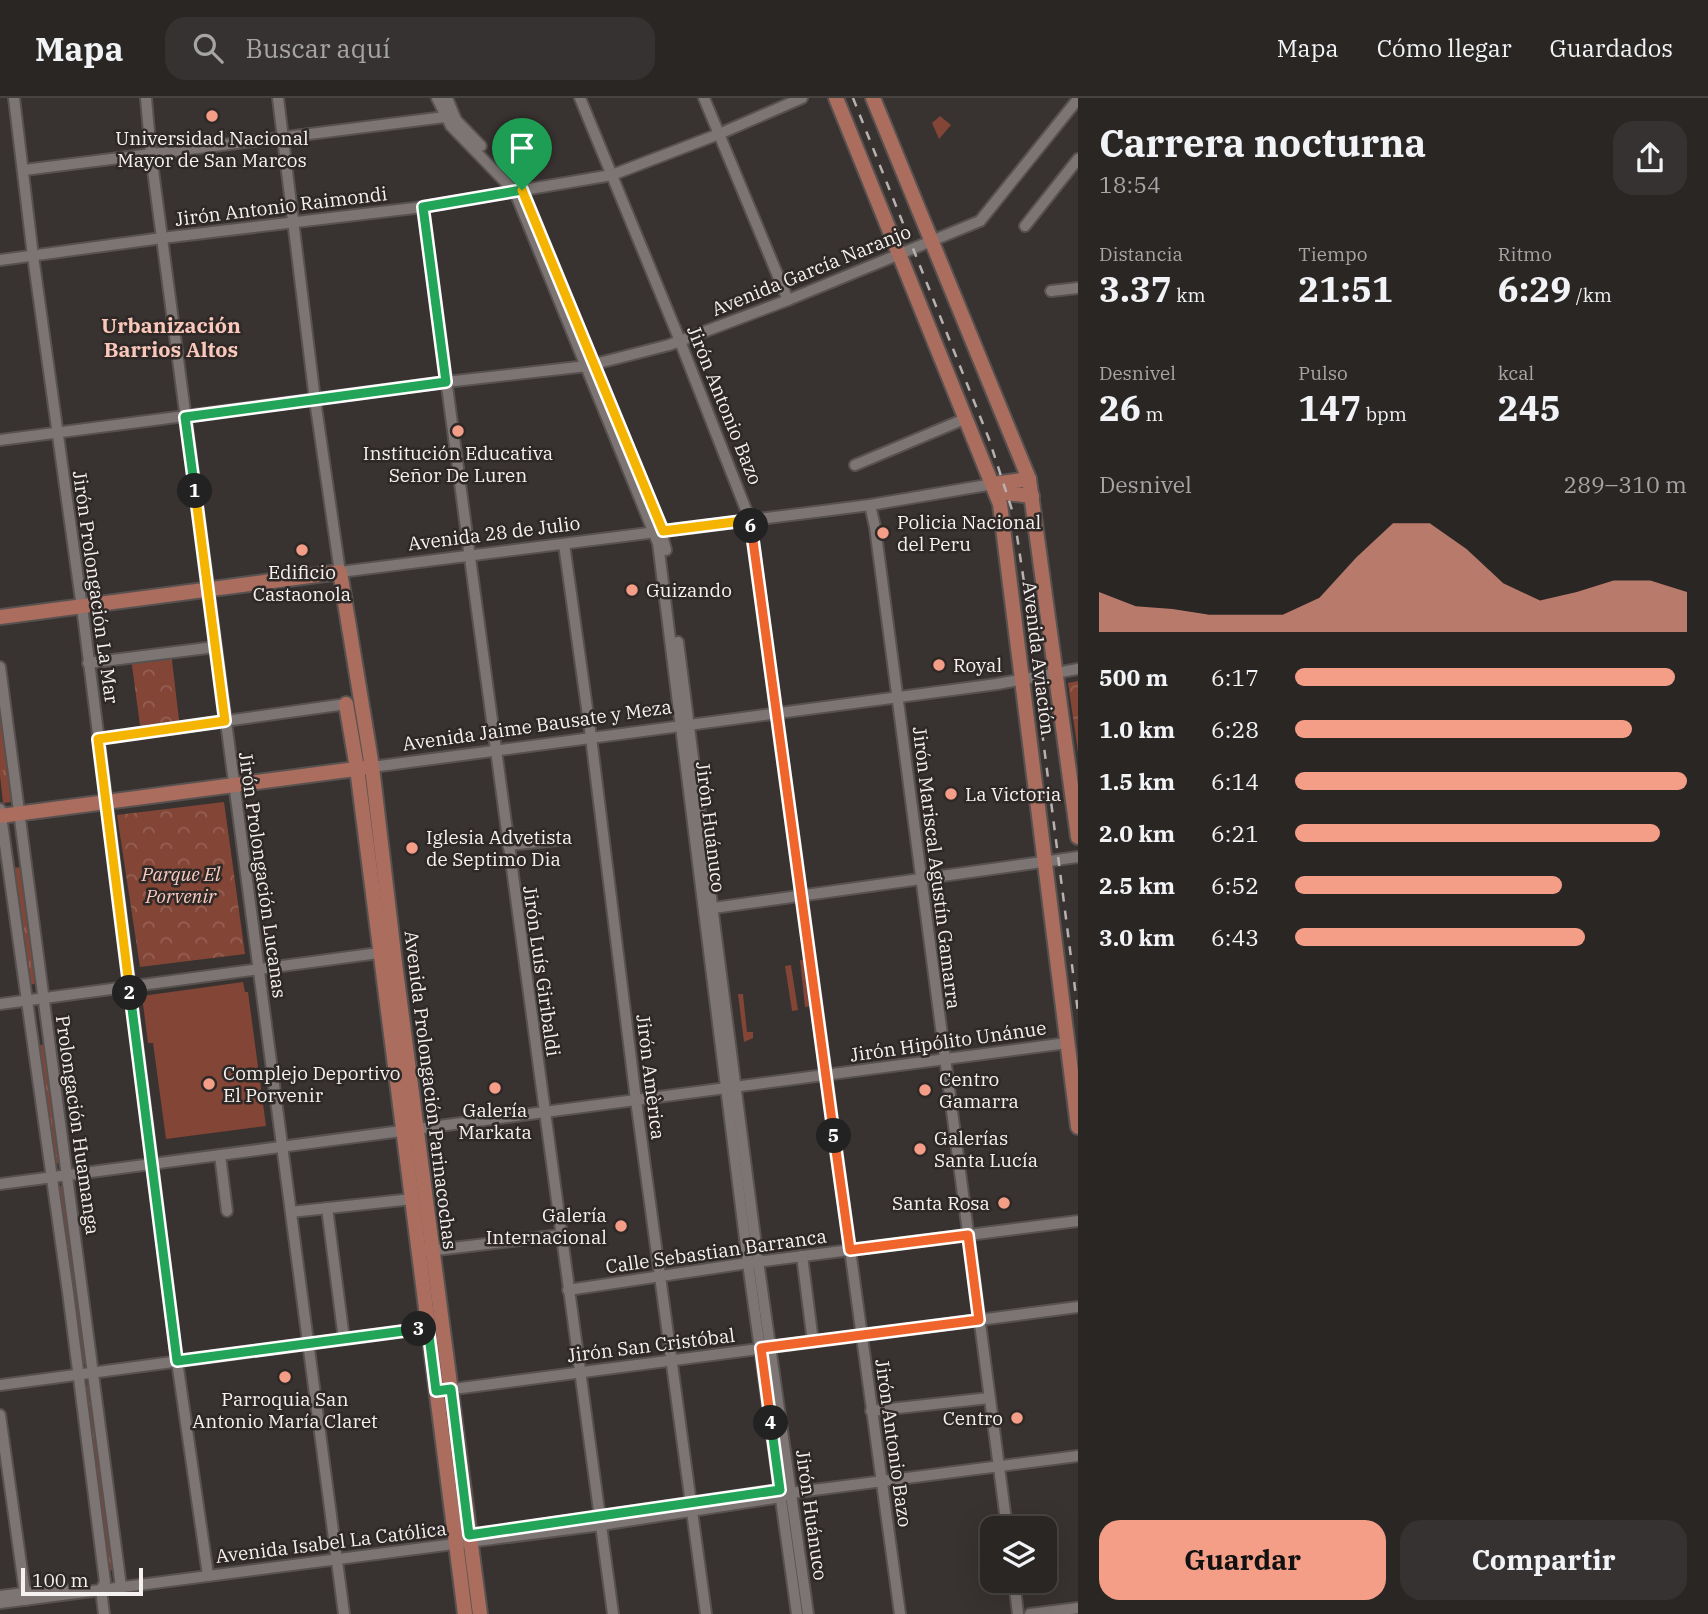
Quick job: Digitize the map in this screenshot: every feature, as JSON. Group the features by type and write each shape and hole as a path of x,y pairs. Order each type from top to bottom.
{"main road":[{"name":"Avenida Aviación","path":"835,98 1000,504 1078,1127"},
{"name":"Avenida Aviación","path":"873,98 1028,479 1078,837"},
{"name":"Avenida 28 de Julio","path":"993,484 1028,479"},
{"name":"Avenida 28 de Julio","path":"993,484 1004,493 1032,496"},
{"name":"Avenida 28 de Julio","path":"0,617 340,572"},
{"name":"Avenida Prolongación Parinacochas","path":"340,572 462,1539 465,1614"},
{"name":"Avenida Prolongación Parinacochas","path":"346,704 364,767"},
{"name":"Avenida Jaime Bausate y Meza","path":"0,814 19,814 364,767"},
{"name":"Avenida Prolongación Parinacochas","path":"410,1130 412,1199 426,1252 428,1328 444,1390"},
{"name":"Avenida Prolongación Parinacochas","path":"462,1539 480,1614"}],"street":[{"name":"Jirón Prolongación La Mar","path":"14,98 177,1361 208,1572"},
{"name":"Jirón Prolongación Lucanas","path":"146,98 151,155 215,647 344,1614"},
{"path":"278,98 315,400 340,572"},
{"name":"Jirón Huánuco","path":"437,98 445,117 519,191"},
{"name":"Jirón Huánuco","path":"447,98 456,120 519,191 659,531 766,1348 797,1614"},
{"name":"Jirón Antonio Bazo","path":"580,98 750,520 900,1614"},
{"path":"705,98 788,300"},
{"name":"Jirón Antonio Raimondi","path":"0,260 423,207 612,175 719,134 802,98"},
{"name":"Avenida García Naranjo","path":"0,440 592,365 680,341 980,221 1077,106"},
{"path":"24,170 445,117"},
{"path":"1025,226 1078,159"},
{"name":"Jirón Luís Giribaldi","path":"423,207 613,1614"},
{"path":"1051,292 1078,288"},
{"path":"855,465 967,418"},
{"name":"Avenida 28 de Julio","path":"340,572 870,505 993,484"},
{"name":"Jirón Mariscal Agustín Gamarra","path":"870,505 1005,1516"},
{"name":"Jirón Amèrica","path":"564,544 706,1614"},
{"path":"89,663 215,647"},
{"name":"Prolongación Huamanga","path":"0,667 121,1584"},
{"name":"Avenida Jaime Bausate y Meza","path":"364,767 1023,680 1078,669"},
{"path":"98,739 346,704"},
{"name":"Prolongación Huamanga","path":"0,814 79,1374 104,1614"},
{"path":"508,845 557,840"},
{"path":"708,909 1078,857"},
{"path":"0,1004 387,952"},
{"name":"Jirón Hipólito Unánue","path":"0,1184 1067,1043"},
{"path":"220,1155 227,1212"},
{"path":"290,1212 412,1199"},
{"path":"327,1208 344,1339"},
{"name":"Calle Sebastian Barranca","path":"568,1290 753,1262 1078,1221"},
{"path":"426,1252 561,1235"},
{"path":"802,1256 813,1342"},
{"name":"Jirón San Cristóbal","path":"444,1390 1078,1307"},
{"path":"0,1385 428,1328"},
{"path":"871,1411 989,1398"},
{"path":"0,1415 26,1596"},
{"name":"Avenida Isabel La Católica","path":"0,1596 26,1596 121,1584 600,1521 784,1493 1078,1456"},
{"name":"Jirón Huánuco","path":"784,1493 808,1614"},
{"path":"1016,1593 1018,1614"},
{"name":"Avenida Isabel La Católica","path":"0,1603 26,1596"},
{"path":"1030,1614 1078,1608"}],"green space":[{"path":"940,116 951,125 939,139 932,123"},
{"path":"171,652 180,728 141,733 131,658"},
{"path":"1078,681 1078,752 1068,683"},
{"path":"0,699 12,802 3,803 0,775"},
{"name":"Parque El Porvenir","path":"224,802 245,954 140,967 117,815"},
{"path":"22,867 35,984 25,985 12,868"},
{"path":"807,959 813,1006 805,1007 800,960"},
{"path":"791,965 798,1010 792,1011 785,966"},
{"name":"Complejo Deportivo El Porvenir","path":"243,982 245,992 248,992 266,1126 166,1139 153,1043 148,1043 142,996"},
{"path":"738,994 743,994 747,1032 753,1032 753,1038 744,1042"},
{"path":"37,1045 44,1045 59,1158 59,1163 51,1165"},
{"path":"62,1186 87,1364 78,1365 53,1187"},
{"path":"88,1385 113,1570 105,1571 80,1386"}],"railway":[{"path":"853,98 989,439 1014,516 1032,635 1078,1012"}],"place":[{"name":"Universidad Nacional Mayor de San Marcos","path":"212,116"},
{"name":"Institución Educativa Señor De Luren","path":"458,431"},
{"name":"Policia Nacional del Peru","path":"883,533"},
{"name":"Edificio Castaonola","path":"302,550"},
{"name":"Guizando","path":"632,590"},
{"name":"Royal","path":"939,665"},
{"name":"La Victoria","path":"951,794"},
{"name":"Iglesia Advetista de Septimo Dia","path":"412,848"},
{"name":"Complejo Deportivo El Porvenir","path":"209,1084"},
{"name":"Galería Markata","path":"495,1088"},
{"name":"Centro Gamarra","path":"925,1090"},
{"name":"Galerías Santa Lucía","path":"920,1149"},
{"name":"Santa Rosa","path":"1004,1203"},
{"name":"Galería Internacional","path":"621,1226"},
{"name":"Parroquia San Antonio María Claret","path":"285,1377"},
{"name":"Centro","path":"1017,1418"}],"district":[{"name":"Urbanización Barrios Altos","path":"171,338"}],"route":[{"path":"522,190 663,531 750,520 850,1250 968,1235 979,1320 761,1348 780,1490 469,1535 451,1389 436,1391 428,1328 177,1361 98,739 225,721 185,417 446,382 423,207 522,190"}]}
